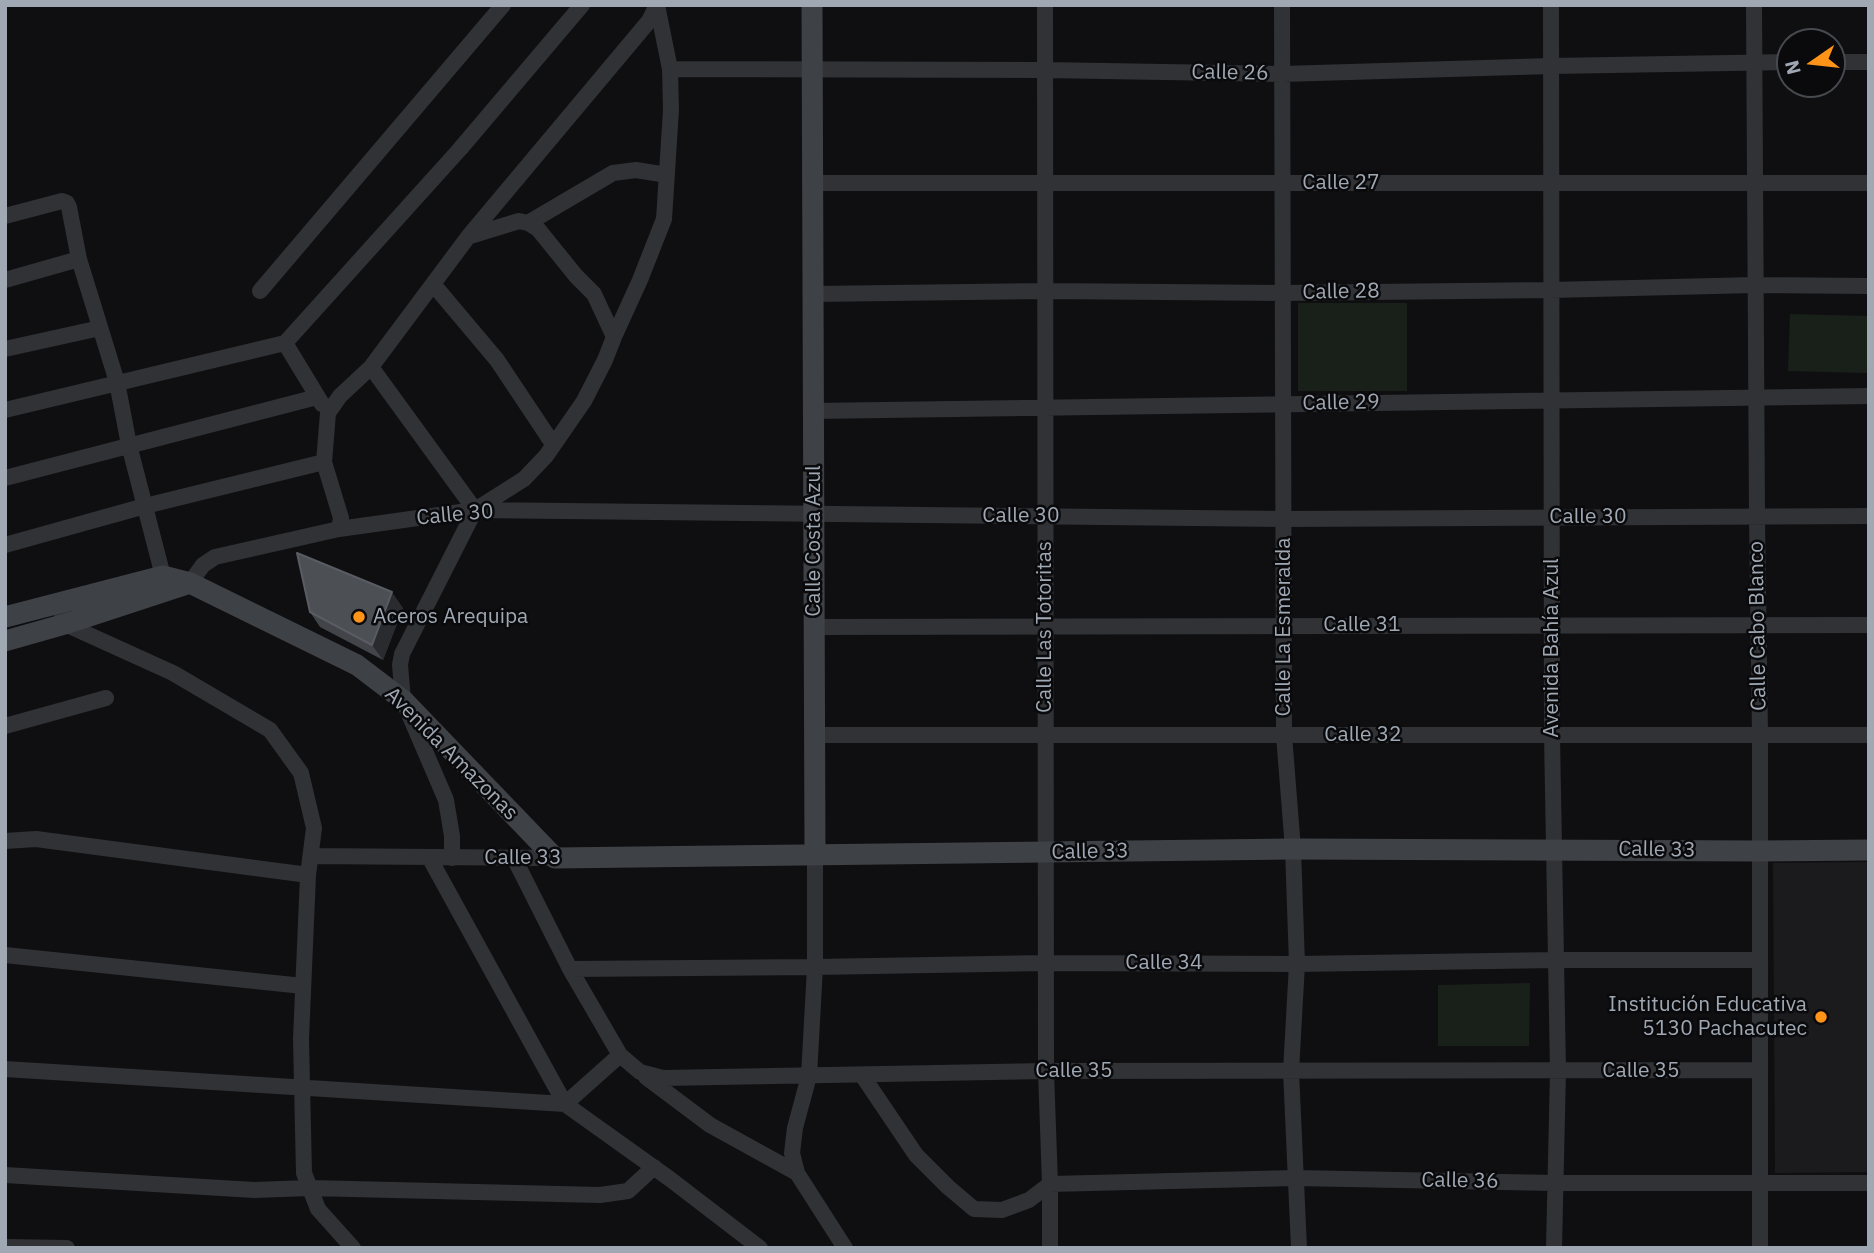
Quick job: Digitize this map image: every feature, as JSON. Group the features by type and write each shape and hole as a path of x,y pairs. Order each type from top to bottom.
{"street":[{"path":"260,291 503,5"},
{"path":"5,410 285,343 460,149 582,5"},
{"path":"452,858 452,836 446,800 403,701 400,665 402,654 475,510 524,479 546,456 584,401 605,360 664,219 671,110 670,69 657,5"},
{"path":"339,529 341,518 324,462 328,413 340,396 371,367 468,237 649,21 657,5"},
{"name":"Calle Costa Azul","path":"797,1173 792,1153 795,1128 809,1076 815,967 812,5"},
{"name":"Calle Las Totoritas","path":"1045,5 1046,1071 1051,1184 1050,1248"},
{"name":"Calle La Esmeralda","path":"1282,5 1284,735 1293,849 1297,964 1291,1071 1299,1248"},
{"name":"Avenida Bahía Azul","path":"1551,5 1552,736 1558,1071 1554,1248"},
{"name":"Calle Cabo Blanco","path":"1754,5 1760,735 1760,1248"},
{"name":"Calle 26","path":"670,69 1282,74 1776,62"},
{"path":"1846,62 1869,62"},
{"path":"528,223 613,173 636,170 667,174"},
{"name":"Calle 27","path":"812,183 1869,183"},
{"path":"5,216 62,201 69,207 79,259 117,382 129,445 163,576"},
{"path":"468,237 511,222 528,223 545,237 594,294 614,337"},
{"path":"5,280 79,259"},
{"path":"433,284 497,360 553,444"},
{"name":"Calle 28","path":"813,294 1045,291 1283,293 1869,285"},
{"path":"5,349 100,328"},
{"path":"285,343 328,413"},
{"path":"371,367 475,510"},
{"name":"Calle 29","path":"813,411 1869,396"},
{"path":"5,478 317,397"},
{"path":"5,545 145,506 324,462"},
{"name":"Calle 30","path":"190,583 203,565 215,556 339,529 475,510 1284,519 1869,516"},
{"name":"Avenida Amazonas","path":"5,641 62,614 163,576 190,583 357,665 403,701 555,858"},
{"name":"Avenida Amazonas","path":"5,617 62,614 190,583"},
{"path":"62,614 173,673 270,730 300,774 314,828 309,875 301,1039 304,1172 318,1209 353,1248"},
{"name":"Calle 31","path":"814,627 1869,625"},
{"path":"5,726 106,698"},
{"name":"Calle 32","path":"814,735 1869,735"},
{"path":"5,841 36,839 309,875"},
{"name":"Calle 33","path":"311,856 555,858 1293,849 1869,849"},
{"path":"429,857 565,1104 654,1167 760,1248"},
{"path":"514,858 570,969 620,1055 710,1125 797,1173 845,1248"},
{"path":"5,956 303,986"},
{"name":"Calle 34","path":"570,969 1046,963 1759,960"},
{"path":"5,1069 565,1104 620,1055"},
{"name":"Calle 35","path":"640,1072 663,1078 1046,1071 1759,1070"},
{"path":"862,1075 916,1155 974,1209 1002,1210 1029,1199 1051,1184"},
{"path":"5,1175 254,1190 310,1188 600,1195 628,1191 654,1167"},
{"name":"Calle 36","path":"1051,1184 1295,1178 1555,1183 1869,1183"},
{"path":"5,1247 67,1248"}],"shaded area":[{"path":"1298,303 1407,303 1407,391 1298,391"},
{"path":"1790,314 1869,316 1867,373 1788,371"},
{"name":"Institución Educativa 5130 Pachacutec","path":"1869,862 1869,1172 1775,1173 1773,863"},
{"path":"1530,983 1529,1046 1438,1046 1438,985"}],"building":[{"name":"Aceros Arequipa","path":"297,553 392,592 372,645 310,612"}],"place":[{"name":"Aceros Arequipa","path":"359,617"},
{"name":"Institución Educativa 5130 Pachacutec","path":"1821,1017"}]}
